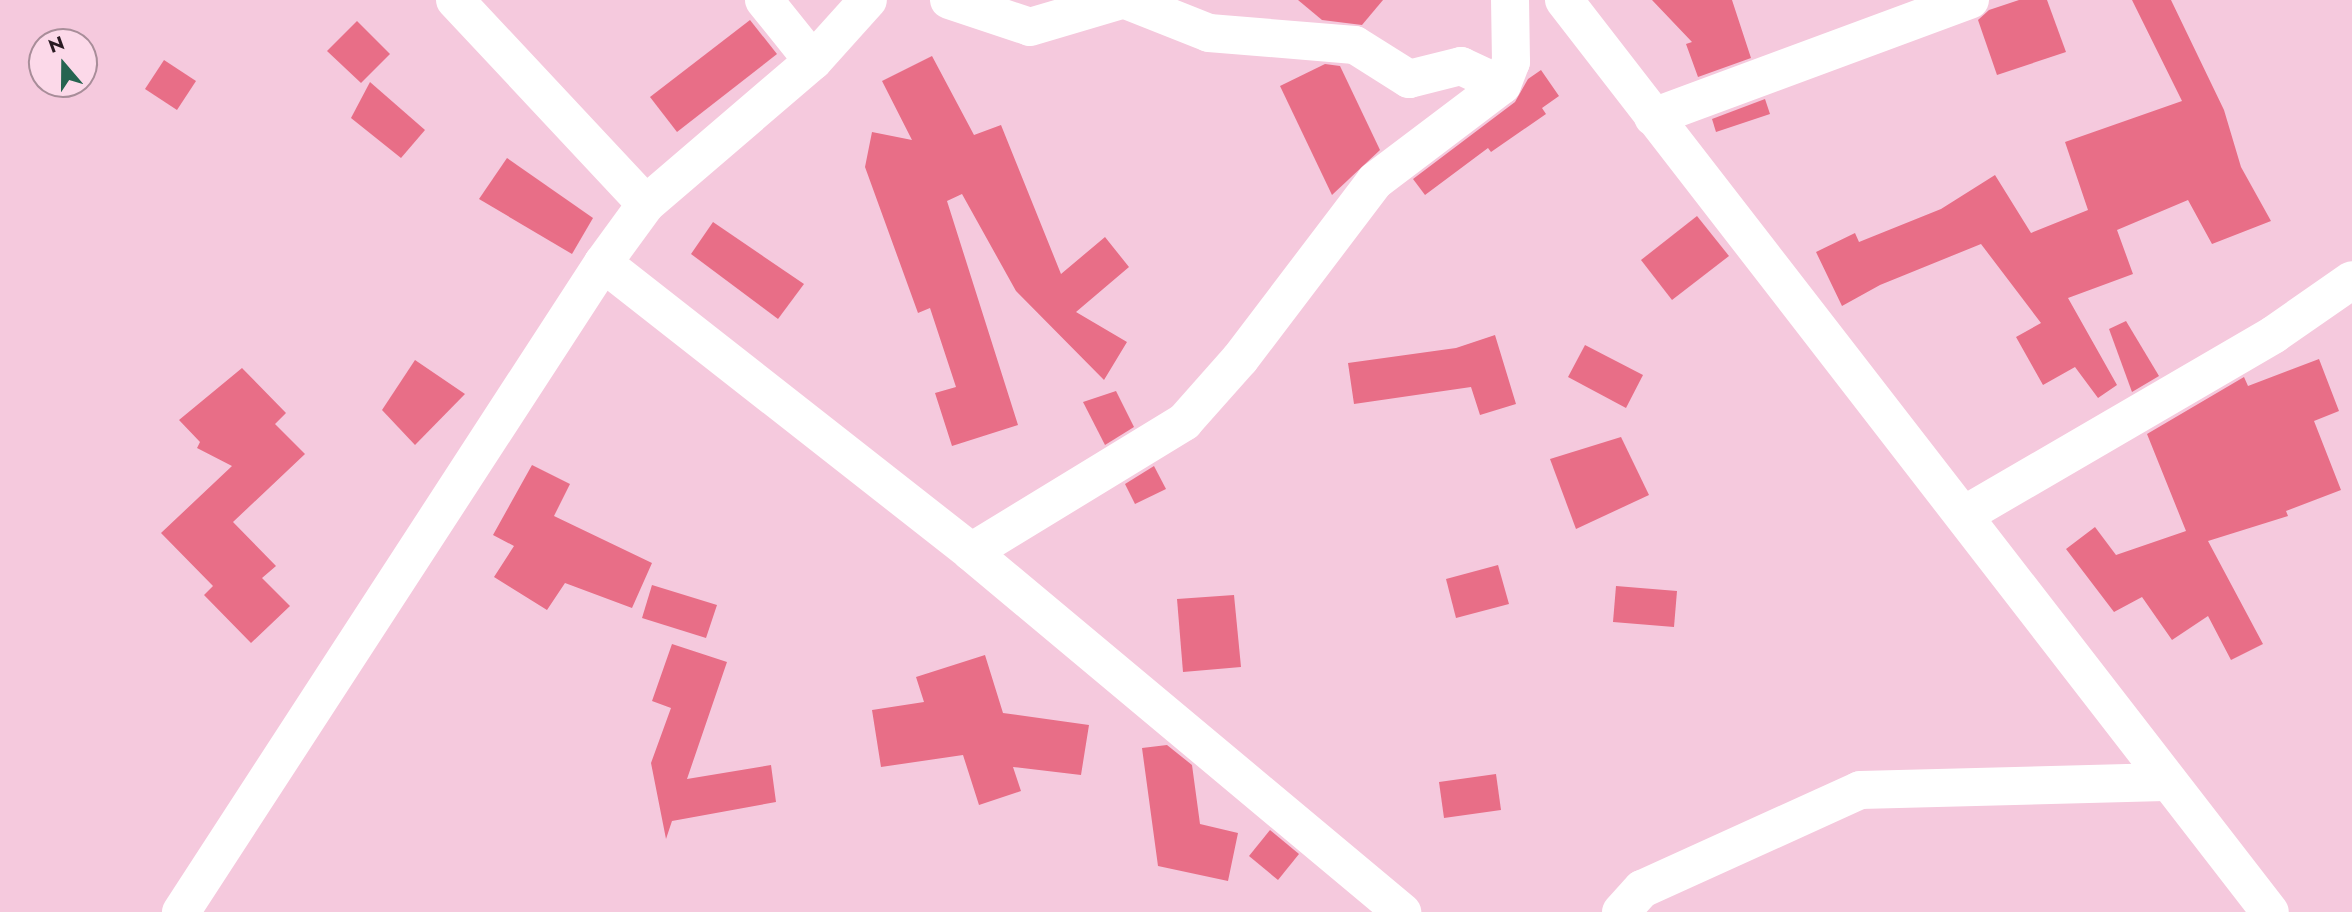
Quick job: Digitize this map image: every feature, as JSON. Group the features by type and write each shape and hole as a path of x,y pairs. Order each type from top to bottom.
{"street":[{"path":"455,0 646,204"},
{"path":"764,0 813,61"},
{"path":"181,912 603,263 646,204 813,61 868,0"},
{"path":"949,0 1030,27 1124,0 1209,33 1355,46 1409,79 1461,66 1502,85"},
{"path":"971,552 1184,422 1240,359 1375,181 1502,85 1511,62 1510,0"},
{"path":"1564,0 1964,515 2165,782 2270,912"},
{"path":"1653,117 1970,0"},
{"path":"603,263 971,552 1402,912"},
{"path":"1964,515 2273,335 2352,280"},
{"path":"1621,912 1642,889 1860,790 2165,782"}],"building":[{"path":"1298,0 1383,0 1362,25 1322,20"},
{"path":"1652,0 1732,0 1751,58 1698,77 1686,44 1692,42"},
{"path":"2019,0 2047,0 2066,52 1997,75 1978,20 1989,10"},
{"path":"2132,0 2171,0 2224,110 2241,167 2271,221 2212,244 2188,200 2117,230 2133,274 2068,298 2117,385 2098,398 2075,367 2043,385 2016,337 2041,323 1981,244 1880,285 1842,306 1816,252 1855,233 1859,242 1941,209 1995,175 2031,233 2088,210 2065,142 2182,101"},
{"path":"750,20 777,54 677,132 650,97"},
{"path":"357,21 390,54 361,83 327,51"},
{"path":"932,56 974,135 1001,125 1061,274 1105,237 1129,267 1076,312 1127,342 1104,380 1016,291 962,194 947,201 1018,425 952,446 935,393 956,387 930,308 918,313 865,167 872,132 912,140 882,81"},
{"path":"164,60 196,81 177,110 145,89"},
{"path":"1325,64 1340,66 1380,150 1332,195 1280,86"},
{"path":"1541,70 1559,96 1542,108 1546,114 1491,152 1488,148 1425,195 1413,179 1515,102 1528,79"},
{"path":"370,82 425,130 401,158 351,118"},
{"path":"1765,99 1770,114 1716,132 1712,119"},
{"path":"507,158 593,218 572,254 479,199"},
{"path":"1697,216 1729,256 1672,300 1641,260"},
{"path":"713,222 804,284 778,319 691,254"},
{"path":"2126,321 2159,376 2132,392 2109,329"},
{"path":"1495,335 1516,404 1480,415 1471,387 1354,404 1348,363 1456,348"},
{"path":"1585,345 1643,375 1626,408 1568,377"},
{"path":"2319,359 2339,411 2314,421 2341,490 2286,511 2288,516 2208,541 2263,644 2231,660 2208,616 2172,640 2142,597 2114,612 2066,549 2095,527 2116,555 2186,531 2147,434 2244,377 2248,386"},
{"path":"415,360 465,394 415,445 382,410"},
{"path":"242,368 286,413 275,424 305,454 233,522 276,566 262,578 290,606 251,643 204,595 213,586 161,533 232,466 197,448 200,442 179,420"},
{"path":"1116,391 1134,427 1105,445 1083,402"},
{"path":"1621,437 1649,495 1576,529 1550,459"},
{"path":"532,465 570,484 554,516 652,563 632,608 565,583 547,610 494,577 514,546 493,535"},
{"path":"1154,466 1166,489 1135,504 1125,484"},
{"path":"1498,565 1509,604 1456,618 1446,579"},
{"path":"652,585 717,605 706,638 642,618"},
{"path":"1616,586 1677,591 1674,627 1613,622"},
{"path":"1234,595 1241,667 1183,672 1177,599"},
{"path":"672,644 727,662 687,779 771,765 776,802 672,821 666,839 651,763 671,708 652,701"},
{"path":"985,655 1003,713 1089,725 1081,775 1013,767 1021,791 979,805 963,755 881,767 872,710 924,702 916,677"},
{"path":"1167,745 1192,765 1200,824 1238,833 1228,881 1158,866 1142,748"},
{"path":"1496,774 1501,810 1444,818 1439,782"},
{"path":"1270,830 1299,854 1278,880 1249,856"}]}
